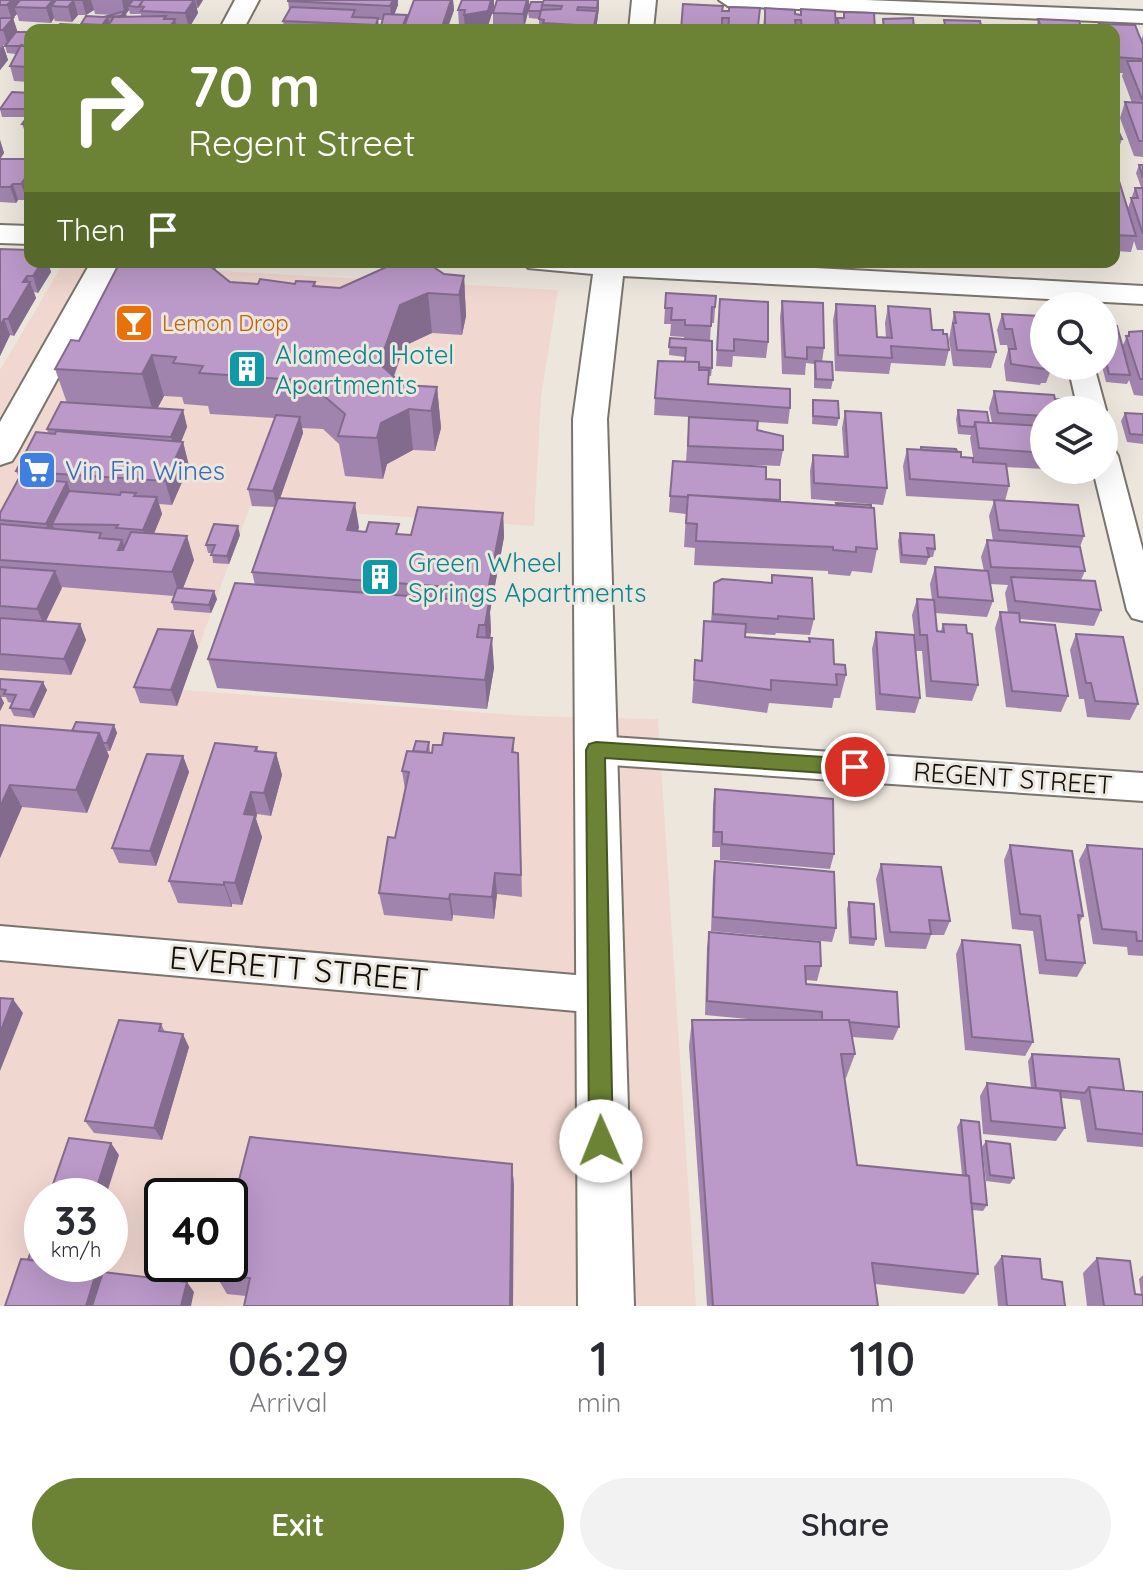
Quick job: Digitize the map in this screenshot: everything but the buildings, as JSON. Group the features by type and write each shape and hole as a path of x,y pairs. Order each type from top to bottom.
{"street":[{"path":"234,24 247,0"},
{"path":"642,24 644,0"},
{"path":"728,0 1143,17"},
{"path":"0,234 24,235"},
{"path":"0,453 103,268"},
{"path":"606,1306 590,419 609,268"},
{"path":"663,268 1030,295"},
{"path":"1118,296 1143,295"},
{"path":"1111,484 1143,610"},
{"name":"REGENT STREET","path":"596,750 1143,787"},
{"name":"EVERETT STREET","path":"0,943 599,995"}],"shaded area":[{"path":"60,268 170,268 558,290 541,397 534,526 250,506 183,690 528,716 658,719 696,1306 0,1306 0,370"}],"place":[{"name":"Lemon Drop","path":"134,323"},
{"name":"Alameda Hotel Apartments","path":"247,369"},
{"name":"Vin Fin Wines","path":"37,470"},
{"name":"Green Wheel Springs Apartments","path":"380,577"}],"route":[{"path":"601,1141 596,750 855,767"}]}
